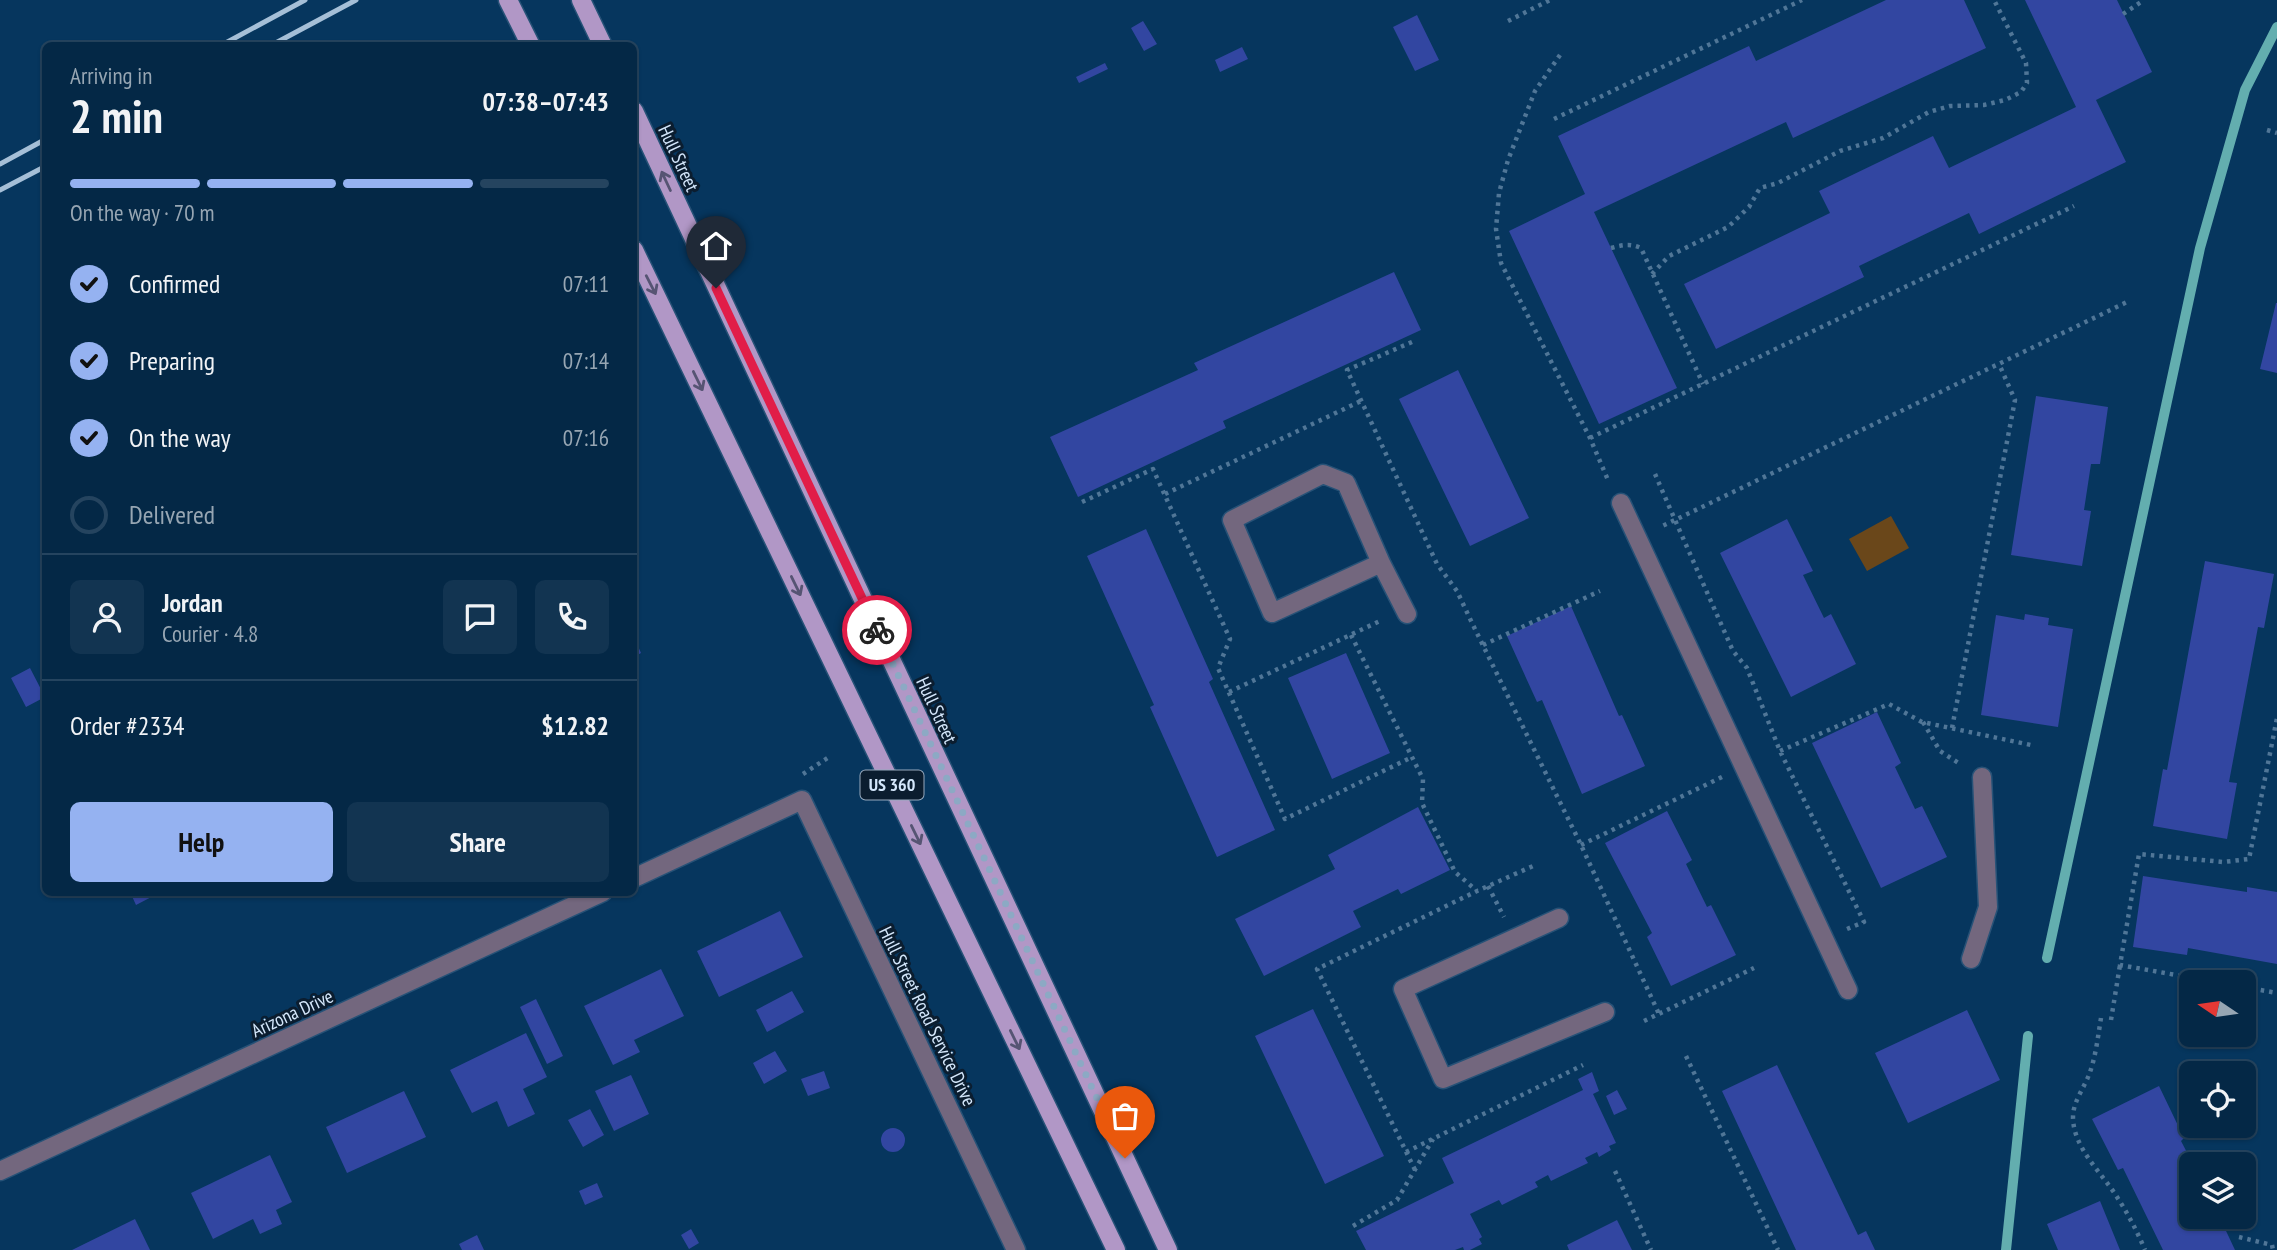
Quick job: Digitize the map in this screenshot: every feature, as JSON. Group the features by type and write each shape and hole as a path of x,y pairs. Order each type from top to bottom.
{"main road":[{"path":"508,0 527,37"},
{"path":"582,0 601,42"},
{"name":"Hull Street","path":"637,117 1168,1250"},
{"name":"US 360","path":"637,256 1116,1250"}],"street":[{"path":"1381,563 1272,613 1232,520 1323,474 1346,483 1407,614"},
{"path":"1621,503 1848,990"},
{"path":"1971,959 1988,907 1982,777"},
{"name":"Hull Street Road Service Drive","path":"637,877 802,800 1016,1250"},
{"name":"Arizona Drive","path":"0,1171 594,896"},
{"path":"1559,918 1403,989 1443,1079 1605,1012"}],"path":[{"path":"1508,20 1550,0"},
{"path":"1554,119 1802,0"},
{"path":"1652,274 1669,256 1728,227 1748,206 1760,188 1778,183 1840,151 1883,138 1928,112 1950,106 2005,100 2021,92 2027,83 2026,63 1994,0"},
{"path":"2123,13 2144,0"},
{"path":"1560,55 1535,91 1522,121 1499,193 1496,229 1501,263 1608,480"},
{"path":"2267,130 2277,133"},
{"path":"1590,439 2074,206"},
{"path":"1611,248 1624,244 1641,248 1703,384"},
{"path":"1675,520 2127,302"},
{"path":"1412,342 1347,370 1437,564 1457,591 1581,845 1659,1014"},
{"path":"1952,728 2015,400 1999,364"},
{"path":"1165,494 1361,401"},
{"path":"1082,502 1153,469 1230,639 1218,668 1285,819 1412,757"},
{"path":"1655,474 1733,651 1747,668 1780,751 1864,922"},
{"path":"1483,645 1600,591"},
{"path":"1229,692 1382,620"},
{"path":"1351,635 1423,779 1422,803 1455,873 1477,891"},
{"path":"1780,751 1889,704 1923,722 2031,745"},
{"path":"2112,1020 2140,854 2223,862 2249,859 2277,718"},
{"path":"1923,722 1940,751"},
{"path":"797,778 829,757"},
{"path":"1581,845 1744,766"},
{"path":"1488,886 1505,919"},
{"path":"2120,965 2179,976"},
{"path":"1644,1021 1754,968"},
{"path":"2256,989 2277,993"},
{"path":"2101,1018 2091,1071 2076,1104 2073,1117 2075,1130 2080,1144 2135,1227 2145,1250"},
{"path":"1686,1056 1778,1250"},
{"path":"1406,1152 1583,1065"},
{"path":"1353,1226 1397,1200 1433,1139"},
{"path":"1615,1171 1651,1250"},
{"path":"2239,1237 2272,1245 2273,1250"}],"shaded area":[{"path":"1891,516 1909,548 1867,571 1849,539"}],"building":[{"path":"1886,0 1964,0 1986,48 1793,138 1786,122 1594,212 1677,388 1599,424 1509,231 1585,194 1558,136 1749,46 1756,61"},
{"path":"2025,0 2117,0 2152,72 2096,100 2126,162 1979,234 1969,213 1859,266 1864,277 1716,349 1684,284 1830,213 1819,191 1933,136 1949,168 2076,107"},
{"path":"1417,15 1439,60 1415,71 1393,27"},
{"path":"1143,21 1157,44 1144,51 1131,28"},
{"path":"1242,47 1248,59 1220,72 1215,60"},
{"path":"1105,63 1108,69 1079,83 1076,77"},
{"path":"1394,272 1421,330 1223,421 1226,428 1078,497 1050,437 1198,370 1194,363"},
{"path":"2277,303 2277,373 2260,369"},
{"path":"1458,370 1529,518 1470,546 1399,399"},
{"path":"2036,396 2108,407 2100,464 2091,464 2084,510 2091,511 2082,566 2011,555"},
{"path":"1787,519 1813,571 1803,575 1824,618 1831,614 1856,664 1791,697 1720,553"},
{"path":"1146,529 1213,679 1209,682 1275,830 1217,857 1150,707 1154,705 1087,556"},
{"path":"2205,561 2274,574 2264,628 2258,627 2229,782 2237,783 2227,839 2153,826 2163,769 2167,770"},
{"path":"1571,606 1619,716 1622,715 1645,766 1582,794 1542,700 1537,702 1507,636"},
{"path":"2025,614 2049,618 2048,625 2073,629 2058,727 1981,715 1996,615 2024,620"},
{"path":"1346,653 1390,753 1332,779 1288,678"},
{"path":"30,668 42,691 42,699 26,707 11,678"},
{"path":"1877,712 1901,763 1895,767 1915,809 1922,806 1947,857 1881,888 1812,743"},
{"path":"1418,807 1450,870 1401,894 1398,889 1353,911 1361,927 1264,976 1235,919 1335,869 1328,855"},
{"path":"1667,811 1692,860 1686,864 1707,907 1711,905 1736,955 1671,986 1647,937 1652,933 1605,843"},
{"path":"2143,876 2247,892 2247,887 2277,892 2277,964 2188,948 2187,955 2133,947"},
{"path":"132,896 153,896 136,905"},
{"path":"780,911 803,957 719,997 697,951"},
{"path":"661,969 684,1016 634,1040 640,1052 613,1065 584,1006"},
{"path":"792,991 804,1012 767,1032 756,1010"},
{"path":"536,999 563,1056 547,1064 520,1007"},
{"path":"1313,1009 1384,1156 1325,1184 1255,1036"},
{"path":"1967,1010 2000,1080 1908,1123 1875,1053"},
{"path":"526,1033 547,1077 523,1089 535,1114 508,1127 497,1101 472,1113 450,1070"},
{"path":"775,1051 787,1071 764,1084 753,1063"},
{"path":"1777,1065 1858,1235 1866,1231 1875,1250 1796,1250 1722,1091"},
{"path":"824,1071 830,1088 808,1096 801,1079"},
{"path":"1592,1072 1599,1091 1593,1094 1616,1143 1609,1146 1611,1150 1599,1157 1597,1152 1585,1158 1588,1163 1551,1181 1548,1175 1535,1182 1538,1187 1502,1205 1499,1200 1470,1214 1482,1237 1479,1239 1482,1244 1470,1250 1464,1250 1463,1247 1455,1250 1366,1250 1356,1231 1454,1183 1442,1158 1583,1090 1578,1079"},
{"path":"631,1075 649,1114 614,1131 595,1091"},
{"path":"2159,1086 2179,1128 2179,1138 2184,1138 2181,1141 2187,1152 2179,1152 2179,1229 2225,1229 2235,1250 2163,1250 2123,1168 2118,1170 2092,1119"},
{"path":"1617,1090 1627,1109 1614,1115 1606,1096"},
{"path":"404,1091 426,1137 347,1173 326,1127"},
{"path":"590,1109 604,1135 583,1147 568,1120"},
{"path":"893,1128 902,1131 905,1140 902,1149 893,1152 884,1149 881,1140 884,1131"},
{"path":"270,1155 292,1202 276,1210 282,1224 260,1234 253,1219 213,1239 191,1193"},
{"path":"597,1183 603,1197 585,1205 579,1191"},
{"path":"2100,1201 2120,1250 2058,1250 2047,1224"},
{"path":"135,1219 150,1250 72,1250"},
{"path":"1617,1220 1632,1250 1569,1250 1567,1245"},
{"path":"691,1229 699,1243 689,1249 681,1235"},
{"path":"477,1235 484,1250 462,1250 459,1244"}],"waterway":[{"path":"2047,958 2200,248 2245,90 2277,27"},
{"path":"2006,1250 2028,1036"}],"railway":[{"path":"227,42 305,0"},
{"path":"277,42 356,0"},
{"path":"0,164 42,141"},
{"path":"0,190 42,168"}],"way so far":[{"path":"877,630 1125,1158"}],"route":[{"path":"716,288 877,630"}]}
